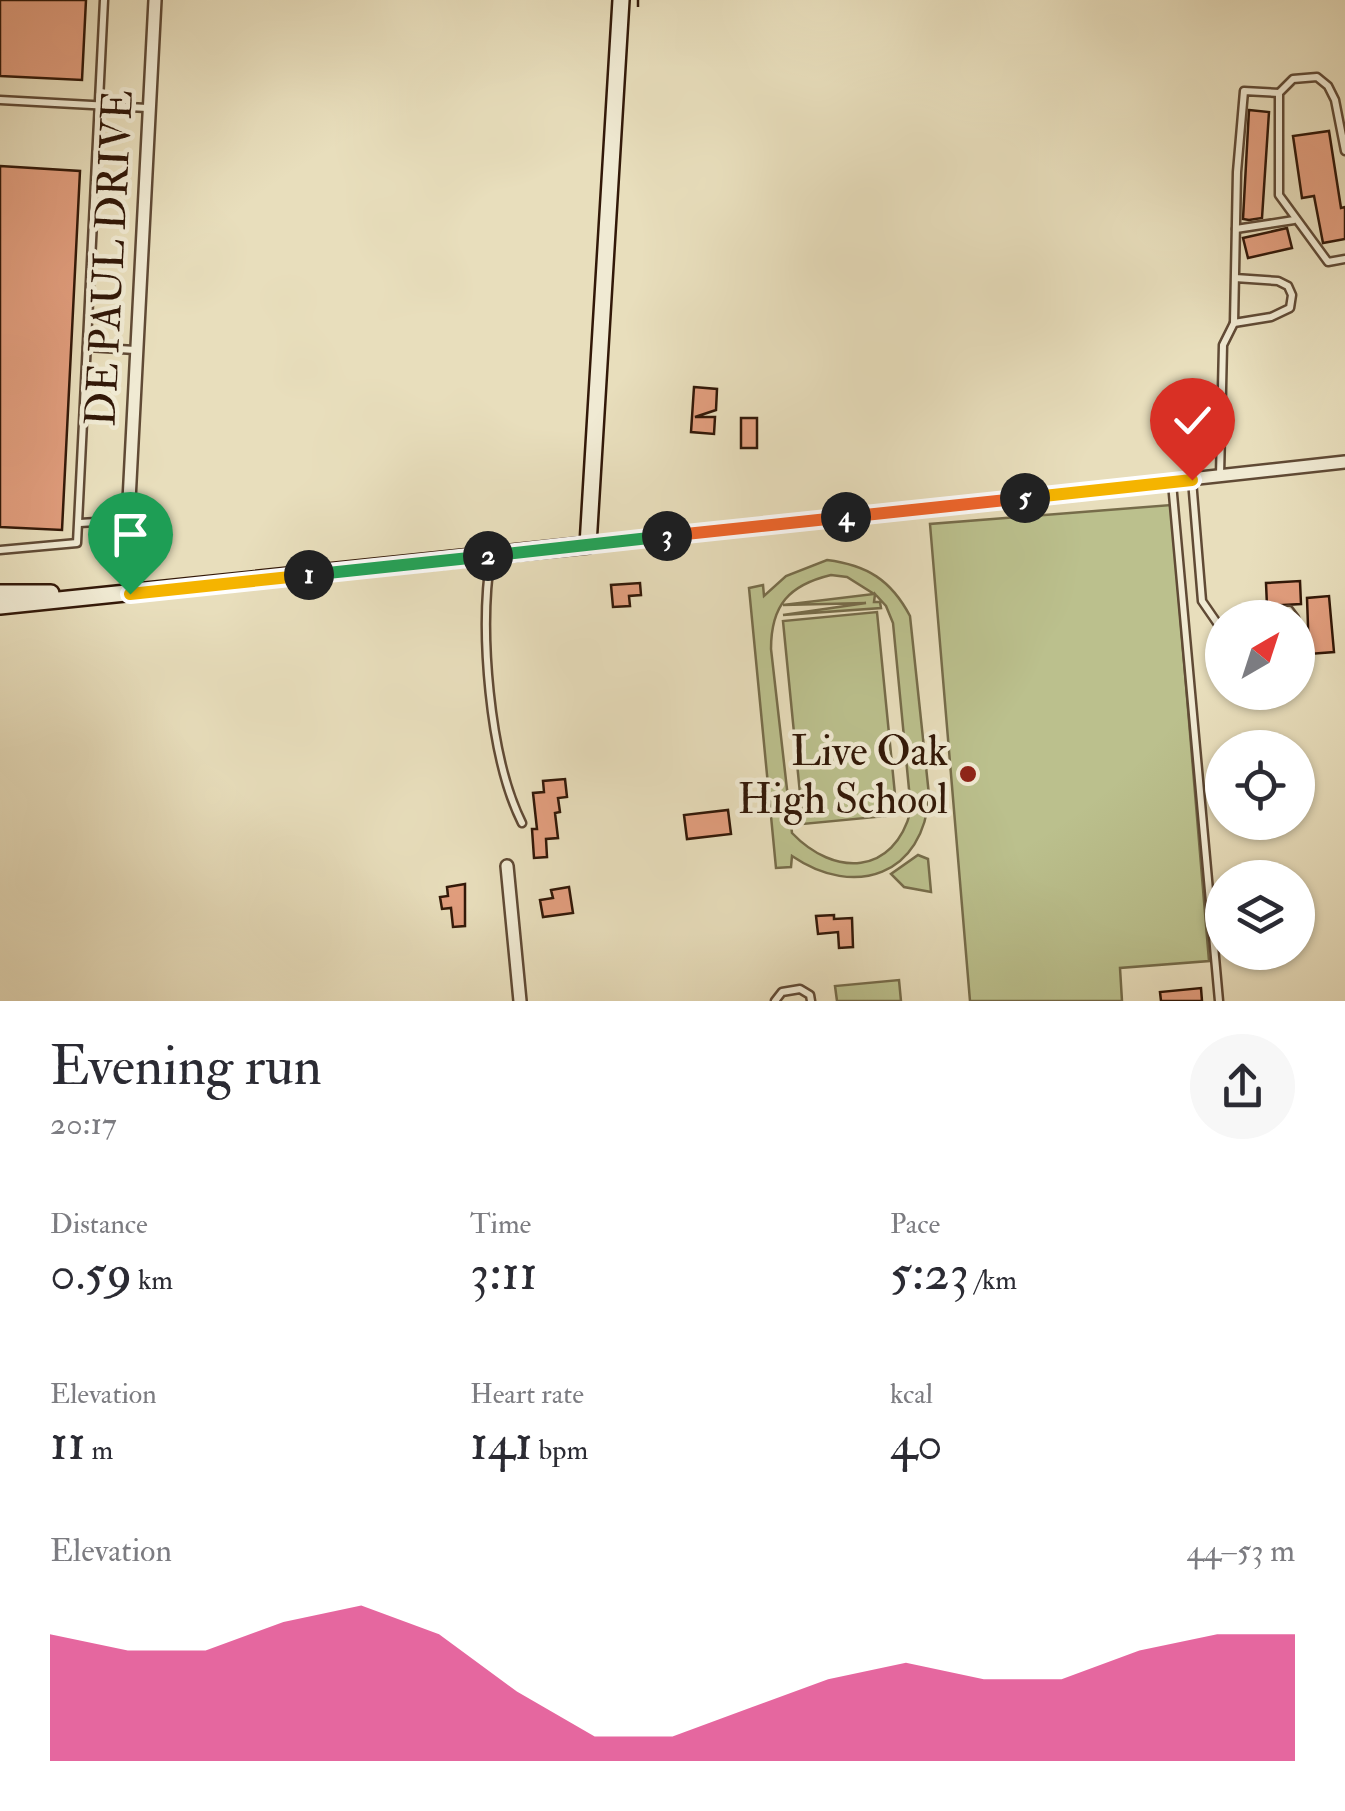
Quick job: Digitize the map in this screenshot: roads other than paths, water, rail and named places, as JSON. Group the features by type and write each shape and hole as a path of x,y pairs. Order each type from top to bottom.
{"street":[{"name":"DE PAUL DRIVE","path":"128,520 155,0"},
{"path":"588,545 621,0"},
{"path":"0,606 1345,462"},
{"path":"0,592 130,594"},
{"path":"507,866 520,1001"}],"lane":[{"path":"0,550 78,543 104,0"},
{"path":"1220,478 1224,345 1234,323 1244,91 1279,93 1300,76 1317,77 1328,86 1335,100 1345,151"},
{"path":"1279,93 1279,195 1328,262 1345,259"},
{"path":"0,100 147,108"},
{"path":"1236,229 1294,220"},
{"path":"1234,323 1290,308 1292,295 1288,286 1278,280 1235,278"},
{"path":"87,347 135,350"},
{"path":"1192,480 1205,606"},
{"path":"1172,482 1220,1001"},
{"path":"80,523 128,520"},
{"path":"491,555 486,612 497,740 508,796 522,823"},
{"path":"775,1001 782,992 800,989 810,995 811,1001"}],"place":[{"name":"Live Oak High School","path":"968,774"}]}
